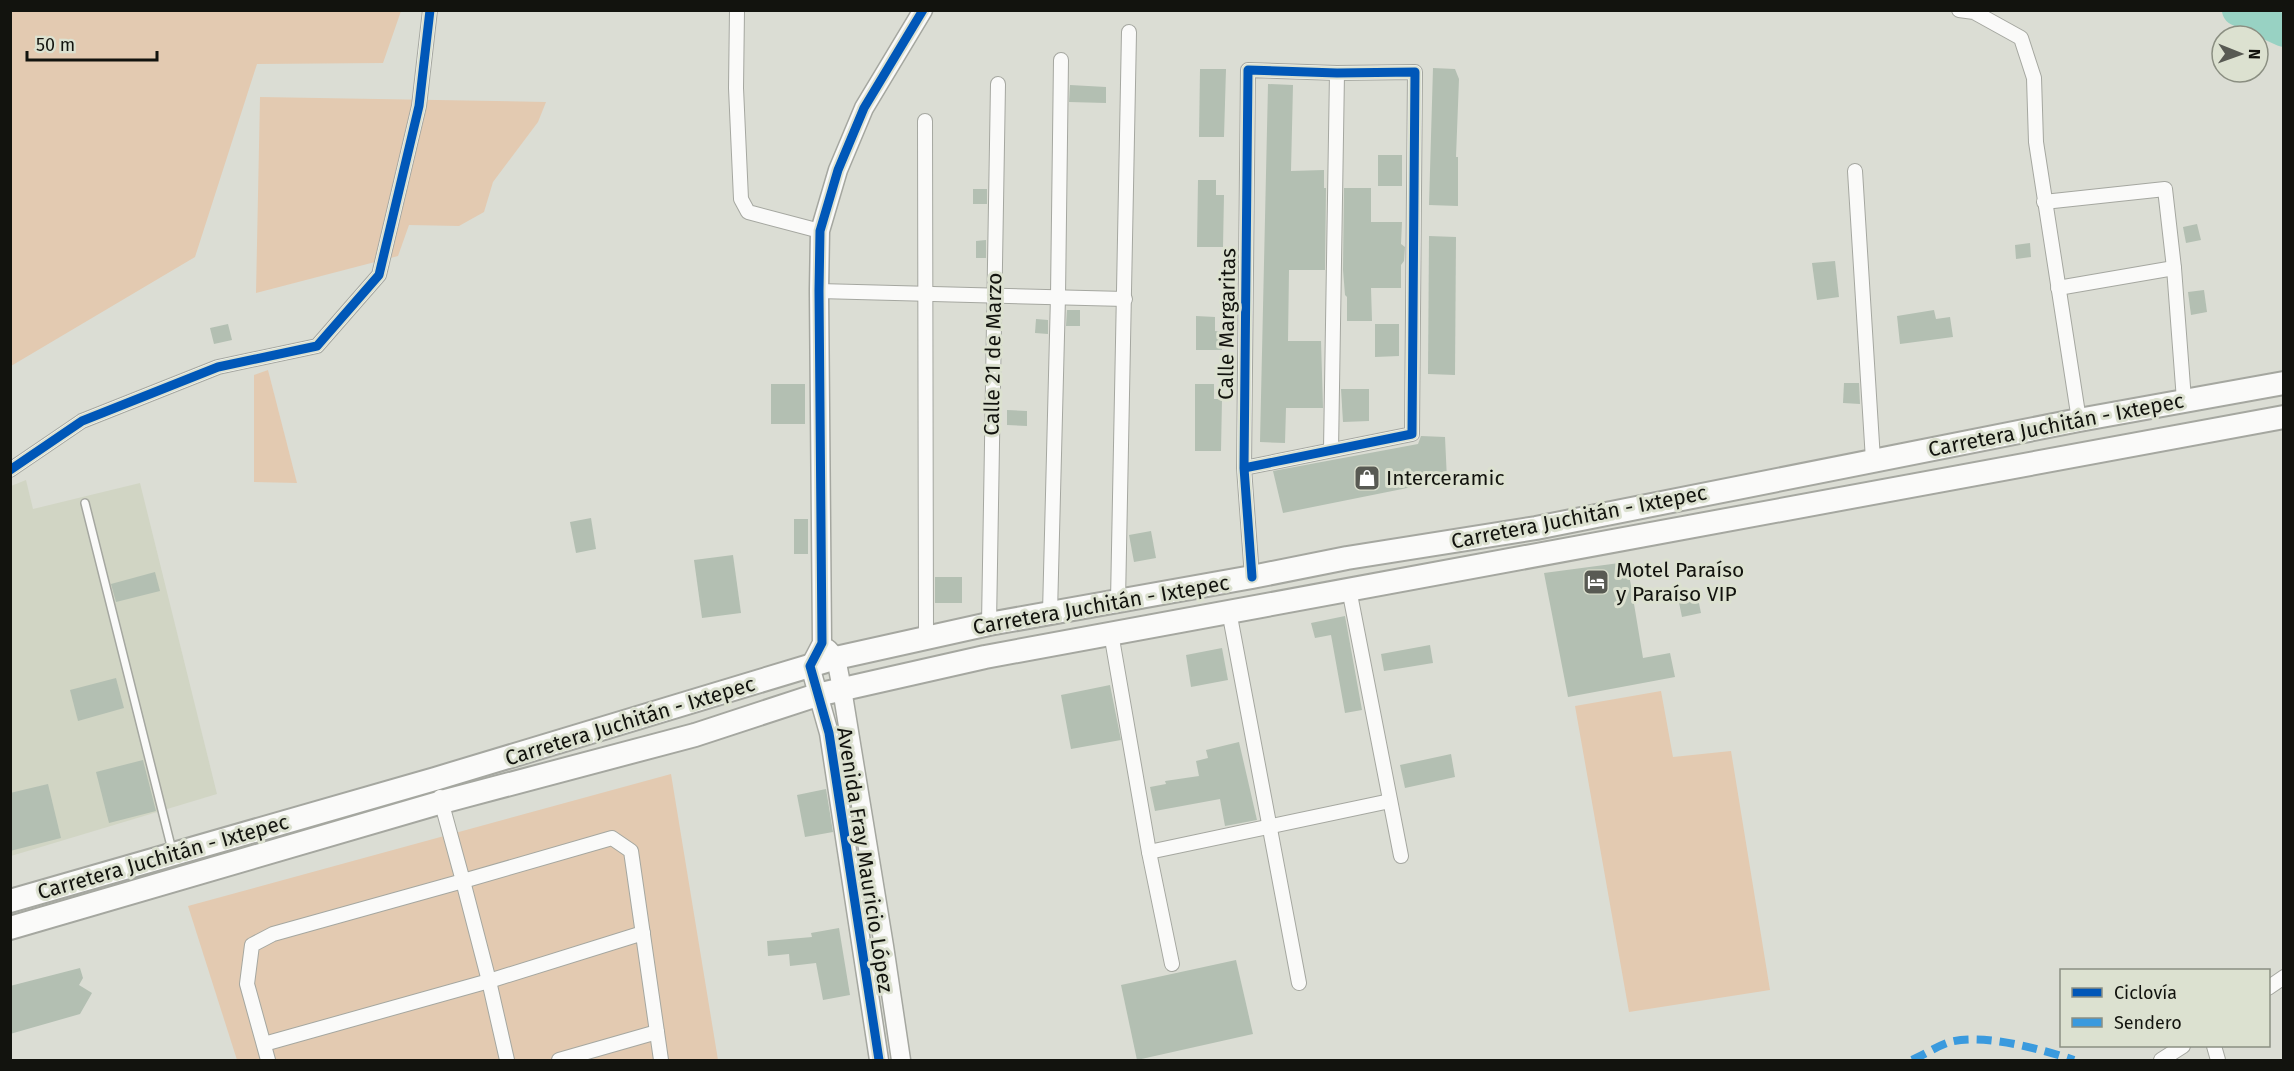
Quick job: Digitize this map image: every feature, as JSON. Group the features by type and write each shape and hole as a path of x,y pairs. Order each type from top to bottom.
{"main road":[{"name":"Carretera Juchitán - Ixtepec","path":"10,901 435,779 810,666 829,651 926,638 989,624 1252,578 1347,558 1536,528 2079,420 2283,383"},
{"name":"Carretera Juchitán - Ixtepec","path":"10,928 442,802 695,735 842,689 985,657 1111,633 2283,417"},
{"path":"1685,498 1691,527"}],"street":[{"path":"10,470 82,421 218,367 317,346 380,275 419,106 430,10"},
{"path":"737,10 736,88 741,199 748,212 820,231"},
{"name":"Avenida Fray Mauricio López","path":"901,1060 842,689 829,651 819,291 820,231 838,170 864,108 923,10"},
{"path":"1959,10 1974,12 2021,38 2034,78 2036,142 2079,420"},
{"path":"1118,601 1130,32"},
{"path":"1050,613 1061,60"},
{"name":"Calle Margaritas","path":"1252,578 1244,468 1248,70 1337,73"},
{"path":"1244,468 1412,434 1415,72 1337,73 1331,450"},
{"name":"Calle 21 de Marzo","path":"989,624 998,84"},
{"path":"925,121 924,539 926,638"},
{"path":"1855,171 1873,460"},
{"path":"2044,202 2165,189 2174,268 2184,400"},
{"path":"2058,288 2174,268"},
{"path":"819,291 1125,298"},
{"path":"1349,589 1401,856"},
{"path":"1229,611 1299,982"},
{"path":"1111,633 1149,852 1172,964"},
{"name":"Avenida Fray Mauricio López","path":"810,666 829,733 879,1060"},
{"path":"435,779 489,981 507,1060"},
{"path":"1149,852 1390,801"},
{"path":"268,1060 247,984 252,945 273,934 612,838 632,851 661,1060"},
{"path":"264,1044 489,981 643,933"},
{"path":"2270,987 2283,977"},
{"path":"560,1060 657,1032"},
{"path":"2161,1060 2181,1047"}],"lane":[{"path":"85,503 173,854"}],"shaded area":[{"path":"10,11 401,11 383,63 257,64 195,257 11,366"},
{"path":"260,97 546,102 538,122 493,182 484,212 459,226 409,225 398,256 256,293"},
{"path":"268,370 297,483 254,482 254,375"},
{"path":"26,480 33,509 140,483 217,794 11,856 11,486"},
{"path":"1661,691 1673,757 1731,751 1770,990 1629,1012 1575,706"},
{"path":"671,774 718,1060 237,1060 188,906"}],"building":[{"path":"1433,68 1455,69 1459,79 1456,157 1458,157 1458,206 1429,205"},
{"path":"1200,69 1226,69 1224,137 1199,137"},
{"path":"1268,84 1293,85 1291,171 1324,170 1324,188 1326,188 1325,270 1289,270 1288,341 1321,341 1323,408 1286,408 1285,443 1260,442"},
{"path":"1070,85 1106,87 1106,103 1069,102"},
{"path":"1378,155 1402,155 1402,186 1378,186"},
{"path":"1198,180 1216,180 1216,195 1224,195 1223,247 1197,247"},
{"path":"1344,188 1371,188 1371,222 1402,222 1401,244 1405,247 1404,261 1401,265 1401,288 1371,288 1372,321 1347,321 1347,297 1343,270"},
{"path":"973,189 987,189 987,204 973,204"},
{"path":"2197,224 2201,240 2186,243 2183,227"},
{"path":"1429,236 1456,237 1455,375 1428,374"},
{"path":"986,240 986,258 976,258 976,241"},
{"path":"2030,243 2031,257 2016,259 2015,245"},
{"path":"1835,261 1839,297 1817,300 1812,263"},
{"path":"2204,290 2207,312 2191,315 2188,292"},
{"path":"1067,310 1080,310 1080,326 1066,326"},
{"path":"1934,310 1936,319 1950,317 1953,337 1900,344 1897,316"},
{"path":"1196,316 1215,317 1215,331 1222,332 1222,350 1196,350"},
{"path":"1036,319 1048,320 1048,334 1035,333"},
{"path":"228,324 232,340 214,344 210,328"},
{"path":"1375,324 1399,324 1399,356 1375,357"},
{"path":"1844,383 1859,383 1860,404 1843,403"},
{"path":"771,384 805,384 805,424 771,424"},
{"path":"1195,384 1214,384 1214,399 1222,399 1221,451 1195,451"},
{"path":"1341,389 1369,389 1369,421 1343,422"},
{"path":"1007,410 1027,411 1027,426 1007,425"},
{"path":"1421,436 1445,437 1447,480 1283,513 1273,471 1418,444"},
{"path":"591,518 596,549 576,553 570,522"},
{"path":"794,519 808,519 808,554 794,554"},
{"path":"1151,531 1156,558 1134,562 1129,535"},
{"path":"733,555 741,613 702,618 694,560"},
{"path":"1627,562 1643,658 1670,653 1675,677 1568,697 1544,573"},
{"path":"155,572 160,591 116,602 111,584"},
{"path":"935,577 962,577 962,603 935,603"},
{"path":"1696,589 1701,613 1682,617 1677,593"},
{"path":"1345,616 1362,710 1345,713 1331,635 1315,638 1311,623"},
{"path":"1430,645 1433,663 1384,671 1381,654"},
{"path":"1222,648 1228,680 1191,687 1186,655"},
{"path":"116,678 124,708 78,721 70,690"},
{"path":"1110,685 1121,740 1071,749 1061,695"},
{"path":"1239,742 1257,820 1225,826 1220,799 1155,811 1150,787 1166,784 1165,781 1199,776 1196,761 1208,758 1206,750"},
{"path":"1451,754 1455,777 1405,788 1400,765"},
{"path":"143,760 156,811 109,823 96,772"},
{"path":"48,784 61,838 10,851 10,793"},
{"path":"826,789 833,832 805,837 797,795"},
{"path":"839,928 850,995 823,1000 816,963 790,966 789,954 768,956 767,941 812,937 811,933"},
{"path":"1236,960 1253,1034 1137,1060 1121,985"},
{"path":"80,968 83,978 79,985 92,993 80,1014 10,1034 10,986"}],"waterway":[{"path":"2238,10 2284,31"}],"marked path":[{"path":"1912,1060 1950,1042 1979,1039 2029,1047 2074,1060"}],"cycle path":[{"path":"10,470 82,421 218,367 317,346 379,275 419,106 430,10"},
{"path":"879,1060 829,733 810,666 822,643 820,231 838,170 864,108 923,10"},
{"path":"1244,468 1412,434 1415,72 1337,73 1248,70 1244,468 1252,577"}],"place":[{"name":"Interceramic","path":"1367,478"},
{"name":"Motel Paraíso y Paraíso VIP","path":"1596,582"}]}
